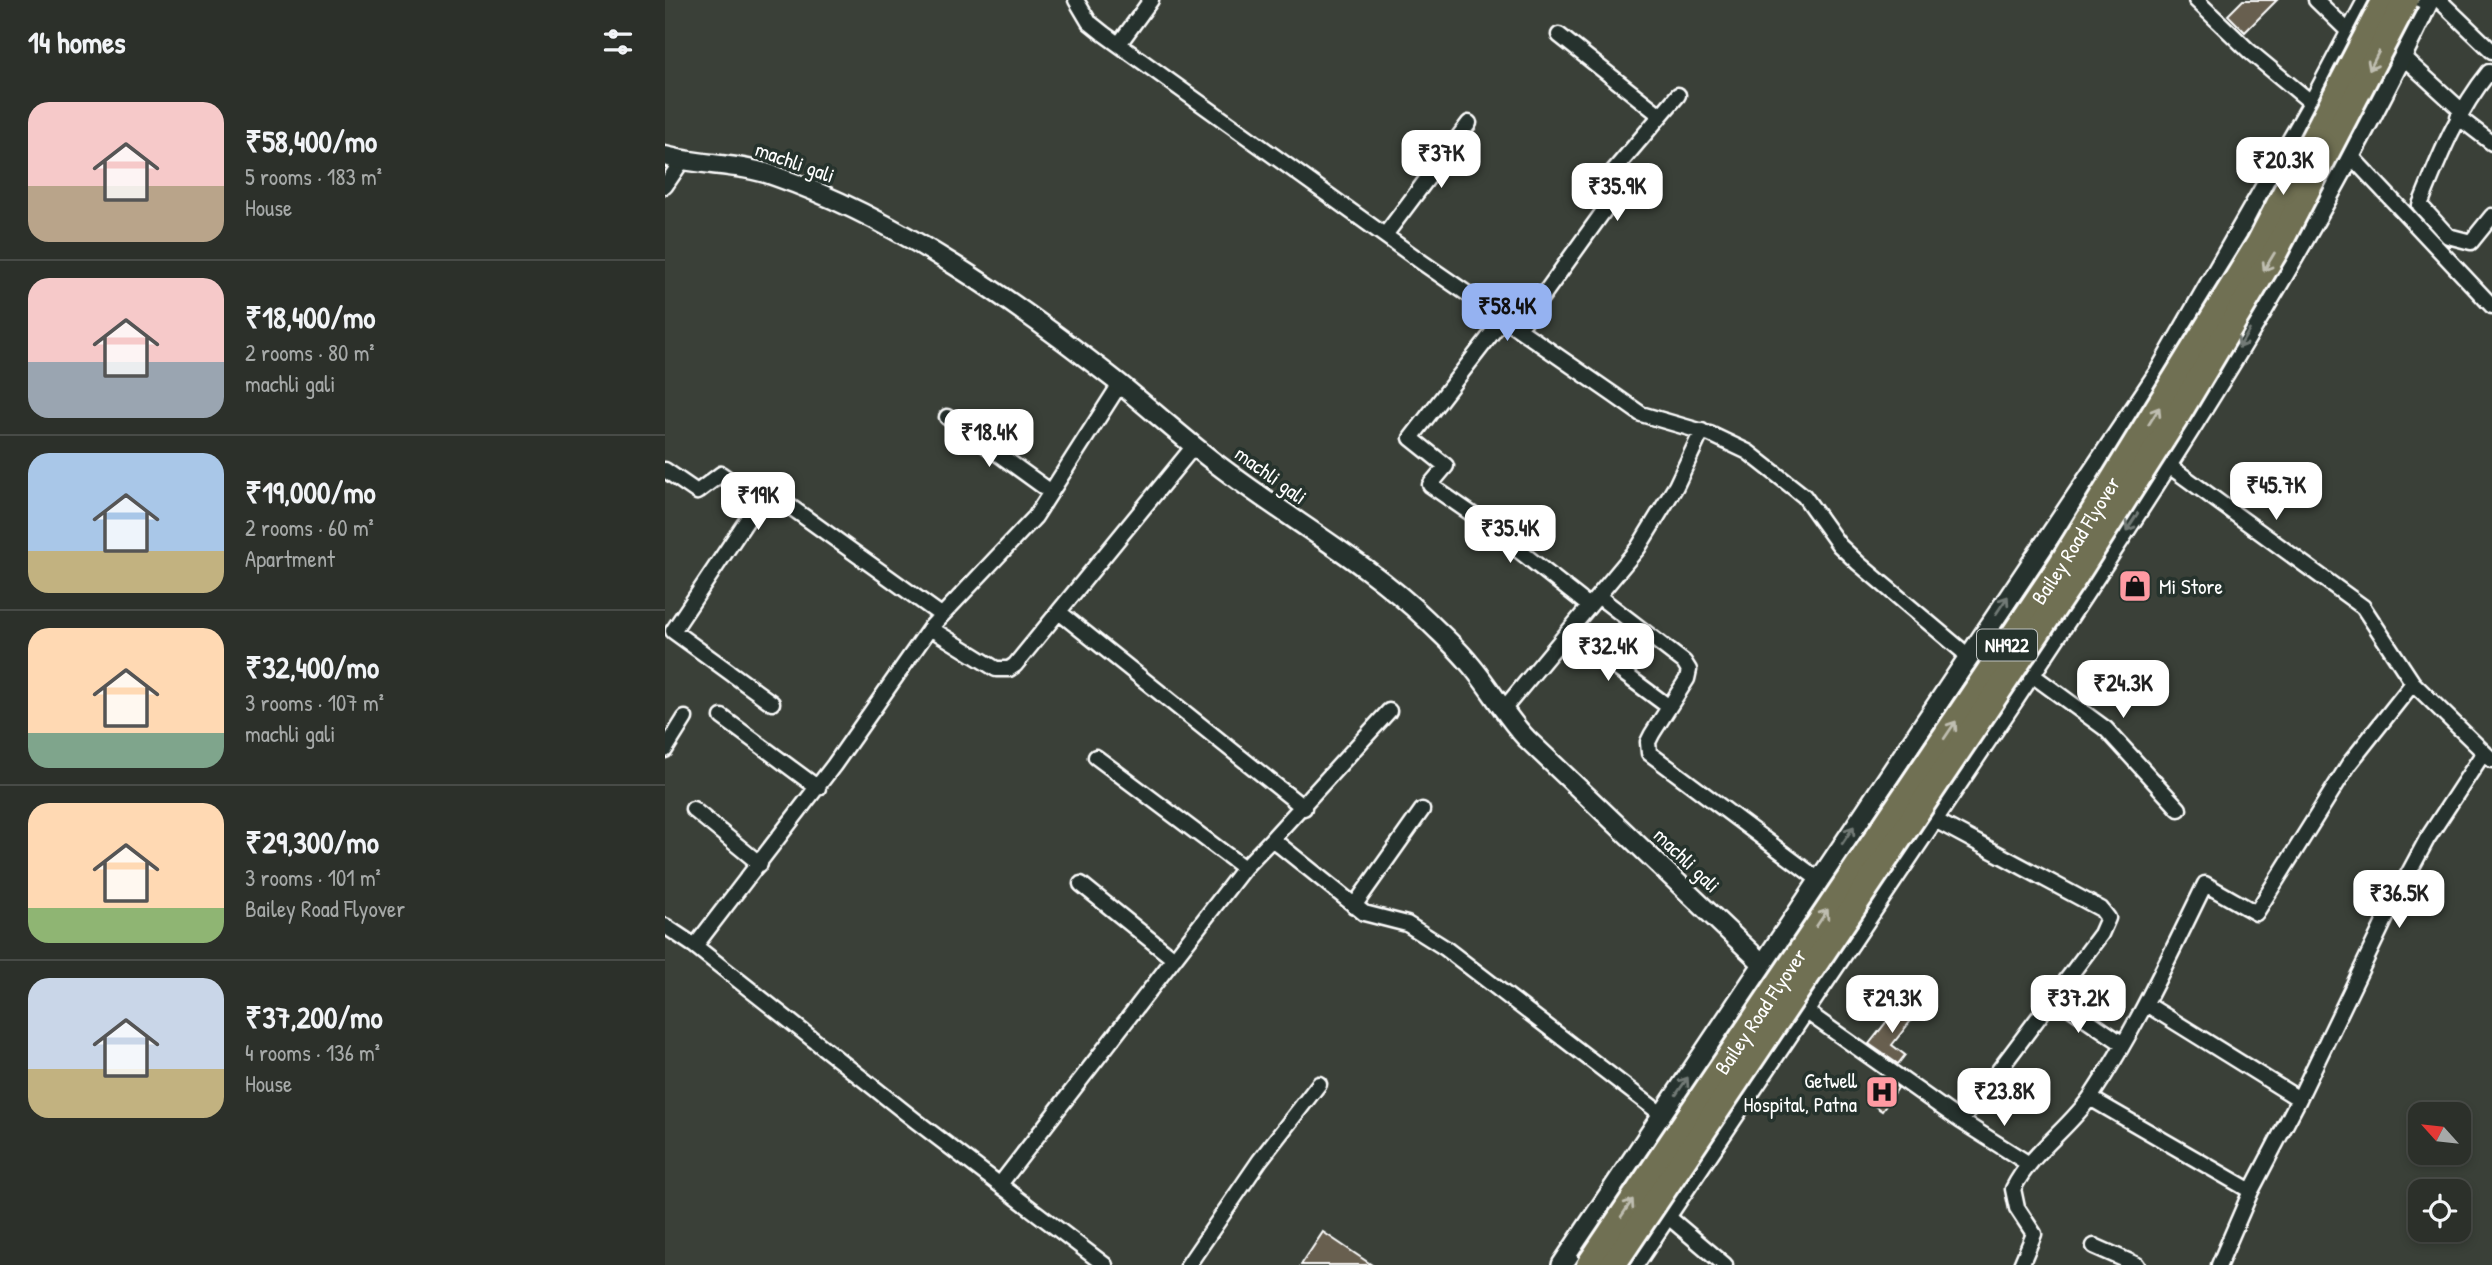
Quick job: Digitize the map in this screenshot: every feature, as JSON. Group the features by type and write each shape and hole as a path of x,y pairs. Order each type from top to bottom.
{"highway":[{"name":"Bailey Road Flyover","path":"1588,1265 2060,566 2259,243 2385,0"},
{"name":"Bailey Road Flyover","path":"1613,1265 2075,575 2177,416 2421,2"}],"main road":[{"path":"1562,1265 1967,656 2159,373 2313,104 2368,0"},
{"path":"1633,1265 2169,464 2308,229 2403,57 2421,2"},
{"path":"2258,201 2308,229"},
{"path":"1745,993 1791,1027"}],"street":[{"path":"1076,0 1089,22 1119,44 1503,319 1641,414 1702,432 1748,452 1785,479 1804,496 1839,545 1858,563 2016,696"},
{"path":"1119,44 1151,0"},
{"path":"2196,0 2313,104"},
{"path":"2316,0 2350,33"},
{"path":"2421,2 2492,51"},
{"path":"1559,35 1660,115"},
{"path":"2403,57 2492,143"},
{"path":"2492,75 2489,72 2460,114 2420,205 2448,236 2471,242 2492,216"},
{"path":"1519,330 1611,201 1613,193 1607,181 1610,174 1678,95"},
{"path":"1385,235 1469,123"},
{"path":"2349,154 2492,306"},
{"path":"665,186 674,159"},
{"name":"machli gali","path":"674,159 743,166 776,176 881,221 950,262 1059,337 1194,446 1398,595 1470,664 1502,711 1527,739 1763,964"},
{"path":"1503,319 1411,438 1446,466 1430,485 1688,666 1687,680 1648,742 1652,755 1819,880"},
{"path":"695,946 818,788 930,628 1035,517 1120,384"},
{"path":"947,417 1051,492"},
{"path":"1502,711 1650,530 1702,432"},
{"path":"2117,435 2169,464 2363,607 2413,683 2488,756 2427,839 2396,895 2299,1099 2251,1191 2218,1265"},
{"path":"930,628 988,665 1003,670 1015,665 1194,446"},
{"path":"665,470 697,492 721,474 758,500"},
{"path":"772,703 678,637 670,627 765,491 771,490 941,615"},
{"path":"1059,612 1304,808"},
{"path":"1568,632 1669,707"},
{"path":"2031,674 2115,737 2139,768 2179,809"},
{"path":"2021,1265 2034,1234 2017,1208 2013,1189 2029,1164 2090,1098 2146,1004 2206,884 2256,913 2349,764 2413,683"},
{"path":"1001,1183 1244,868 1304,808 1389,711"},
{"path":"722,717 818,788"},
{"path":"665,750 685,718"},
{"path":"1097,757 1244,868"},
{"path":"693,809 760,864"},
{"path":"1354,906 1422,810"},
{"path":"1933,819 2106,913 2106,924 2101,934 1961,1121"},
{"path":"1272,839 1371,917 1397,921 1419,930 1710,1150"},
{"path":"1081,884 1174,959"},
{"path":"665,926 695,946 908,1115 1001,1183 1105,1265"},
{"path":"2054,997 2123,1044"},
{"path":"2146,1004 2299,1099"},
{"path":"1804,1010 1961,1121 2029,1164"},
{"path":"1188,1265 1260,1160 1319,1084"},
{"path":"2090,1098 2251,1191"},
{"path":"1666,1216 1725,1265"},
{"path":"2094,1246 2137,1265"}],"building":[{"path":"2243,0 2277,0 2245,32 2228,15"},
{"path":"1898,1007 1913,1018 1892,1045 1905,1055 1898,1064 1869,1044"},
{"path":"1882,1077 1898,1088 1882,1111 1866,1100"},
{"path":"1323,1232 1372,1265 1301,1265"}],"place":[{"name":"Mi Store","path":"2135,586"},
{"name":"Getwell Hospital, Patna","path":"1882,1092"}]}
